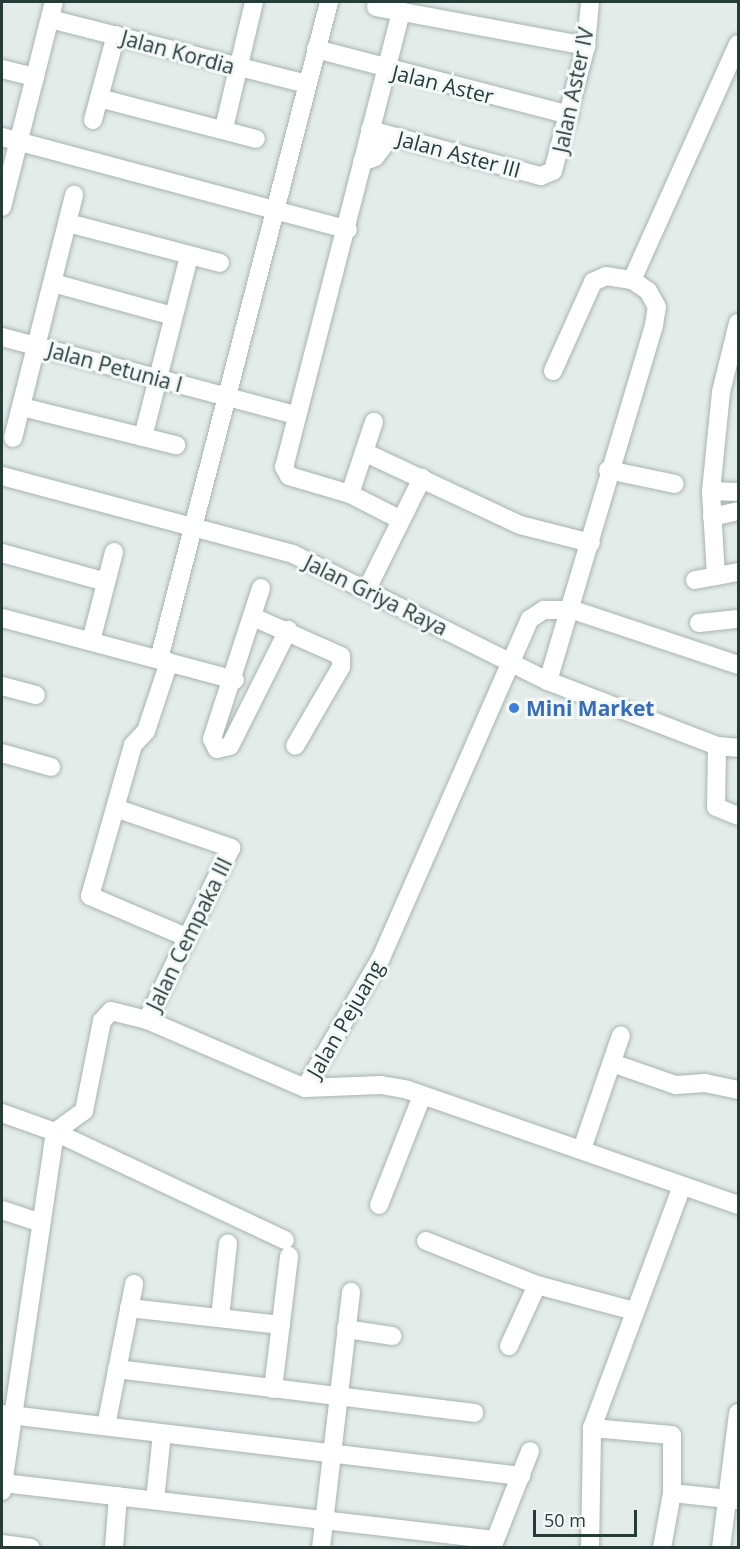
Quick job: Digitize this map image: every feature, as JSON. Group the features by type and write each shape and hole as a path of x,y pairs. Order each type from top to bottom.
{"street":[{"path":"224,128 254,2"},
{"path":"184,936 90,900 118,808 133,744 146,731 194,526 230,396 329,2"},
{"name":"Jalan Aster IV","path":"548,174 556,166 570,115 586,46 590,2"},
{"path":"376,8 586,46"},
{"path":"2,207 9,139 35,77 52,10"},
{"name":"Jalan Kordia","path":"52,10 116,35 237,68 307,84"},
{"path":"401,12 362,162 348,230 296,415 286,474 350,494 401,520"},
{"path":"93,120 116,35"},
{"path":"632,280 738,44"},
{"name":"Jalan Aster","path":"316,49 385,70 570,115"},
{"path":"2,69 35,77"},
{"path":"99,98 224,128 256,139"},
{"name":"Jalan Aster III","path":"370,130 548,174"},
{"path":"362,162 375,157 391,136"},
{"path":"9,139 277,208 348,230"},
{"path":"13,438 74,195"},
{"path":"68,223 189,257 220,263"},
{"path":"143,437 189,257"},
{"path":"548,681 573,610 608,470 657,307 648,291 632,280 606,276 593,282 553,371"},
{"path":"53,283 173,316"},
{"path":"716,576 711,491 721,392 738,325"},
{"name":"Jalan Petunia I","path":"2,337 296,415"},
{"path":"22,407 176,446"},
{"path":"350,494 374,422"},
{"path":"364,452 520,525 591,543"},
{"path":"608,470 675,484"},
{"name":"Jalan Griya Raya","path":"2,476 293,554 368,587 507,663 548,681 717,746 738,748"},
{"path":"368,587 422,478"},
{"path":"711,491 738,492"},
{"path":"712,517 738,511"},
{"path":"90,641 114,552"},
{"path":"2,553 106,582"},
{"path":"695,580 738,572"},
{"path":"261,588 235,680 212,739 222,751 231,746 288,630"},
{"path":"573,610 738,665"},
{"name":"Jalan Pejuang","path":"55,1132 86,1108 104,1015 111,1011 147,1020 304,1088 381,958 524,628 538,612 573,610"},
{"path":"253,617 339,652 341,667 295,746"},
{"path":"2,618 235,680"},
{"path":"699,623 738,619"},
{"path":"2,686 36,695"},
{"path":"717,746 716,807 738,816"},
{"path":"2,753 51,766"},
{"name":"Jalan Cempaka III","path":"118,808 231,848 184,936 147,1020"},
{"path":"582,1149 621,1035"},
{"path":"612,1063 676,1085 705,1083 738,1090"},
{"path":"304,1088 381,1085 422,1096 582,1149 738,1205"},
{"path":"379,1205 422,1096"},
{"path":"2,1113 55,1132 287,1248 273,1389"},
{"path":"55,1132 6,1414 2,1487 118,1496 325,1519 494,1544 530,1451"},
{"path":"590,1548 592,1428 682,1186"},
{"path":"2,1210 41,1223"},
{"path":"426,1241 537,1285 634,1311"},
{"path":"220,1318 228,1243"},
{"path":"105,1426 134,1284"},
{"path":"509,1346 537,1285"},
{"path":"321,1548 351,1292"},
{"path":"129,1308 281,1325"},
{"path":"346,1329 393,1336"},
{"path":"117,1369 474,1413"},
{"path":"721,1548 733,1499 738,1413"},
{"path":"6,1414 521,1476"},
{"path":"592,1428 672,1435 672,1492 662,1548"},
{"path":"155,1500 162,1433"},
{"path":"672,1492 733,1499"},
{"path":"114,1548 118,1496"},
{"path":"2,1544 31,1548"}],"place":[{"name":"Mini Market","path":"514,708"}]}
